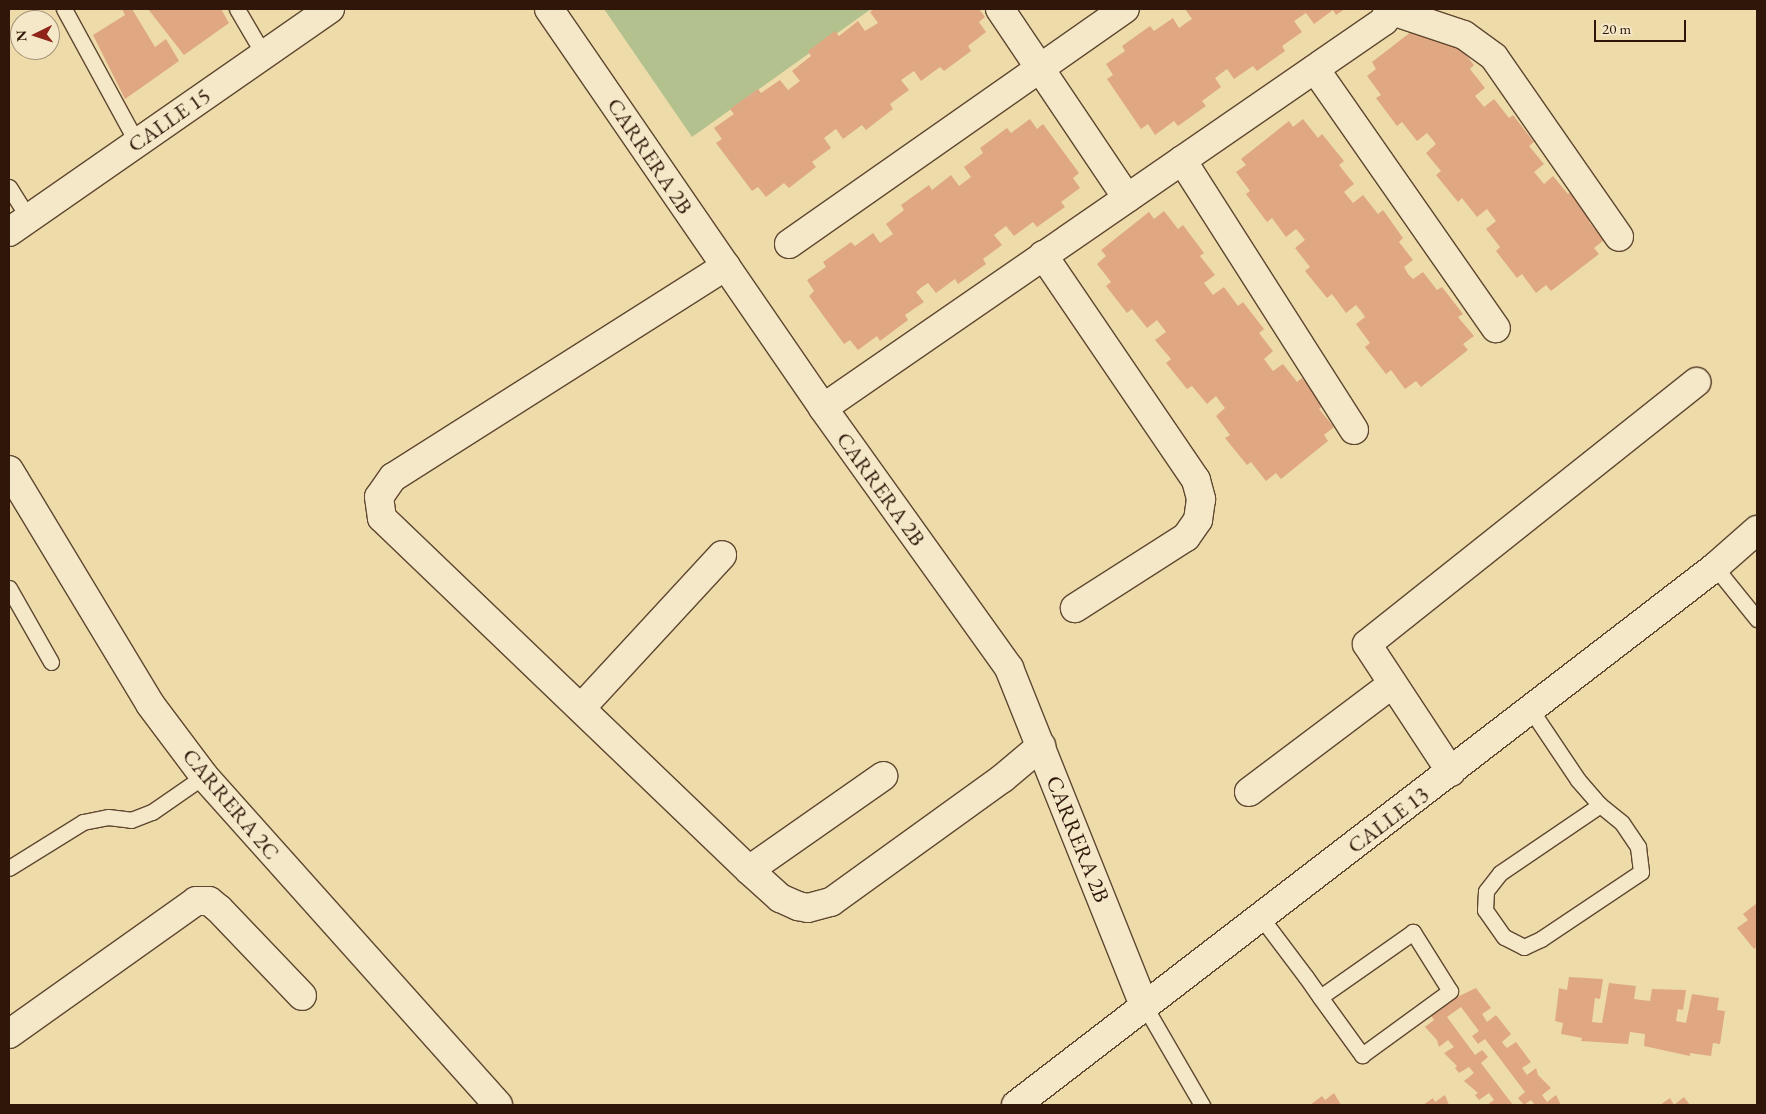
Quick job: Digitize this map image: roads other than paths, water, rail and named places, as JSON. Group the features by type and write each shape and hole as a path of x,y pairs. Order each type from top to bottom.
{"street":[{"name":"CALLE 15","path":"18,225 330,9"},
{"name":"CARRERA 2B","path":"549,9 822,408 1009,668 1144,1005"},
{"path":"1000,9 1127,198"},
{"path":"789,244 1125,9"},
{"path":"822,408 1384,21 1389,9 1464,35 1494,57 1619,237"},
{"path":"1315,68 1496,328"},
{"path":"1182,160 1354,430"},
{"path":"1043,255 1196,480 1201,499 1198,520 1186,537 1075,608"},
{"path":"726,266 393,477 382,489 378,508 382,518 749,870 789,903 808,908 831,902 1003,778 1041,746"},
{"path":"1451,772 1367,644 1696,382"},
{"name":"CARRERA 2C","path":"13,485 150,704 204,776 498,1105"},
{"name":"CALLE 13","path":"1016,1105 1531,710 1715,567 1757,530"},
{"path":"581,708 722,555"},
{"path":"1249,792 1392,684"},
{"path":"749,870 884,776"},
{"path":"9,1034 196,902 209,901 219,909 302,996"}],"lane":[{"path":"64,9 137,143"},
{"path":"237,9 264,55"},
{"path":"9,187 18,225"},
{"path":"1715,567 1757,619"},
{"path":"9,588 51,662"},
{"path":"1531,710 1600,805 1622,823 1638,847 1641,872 1541,939 1524,947 1504,937 1485,910 1486,891 1500,873 1600,805"},
{"path":"9,868 83,822 108,817 131,820 152,812 204,776"},
{"path":"1260,916 1362,1055 1450,991 1413,932 1320,997"},
{"path":"1144,1005 1202,1105"}]}
